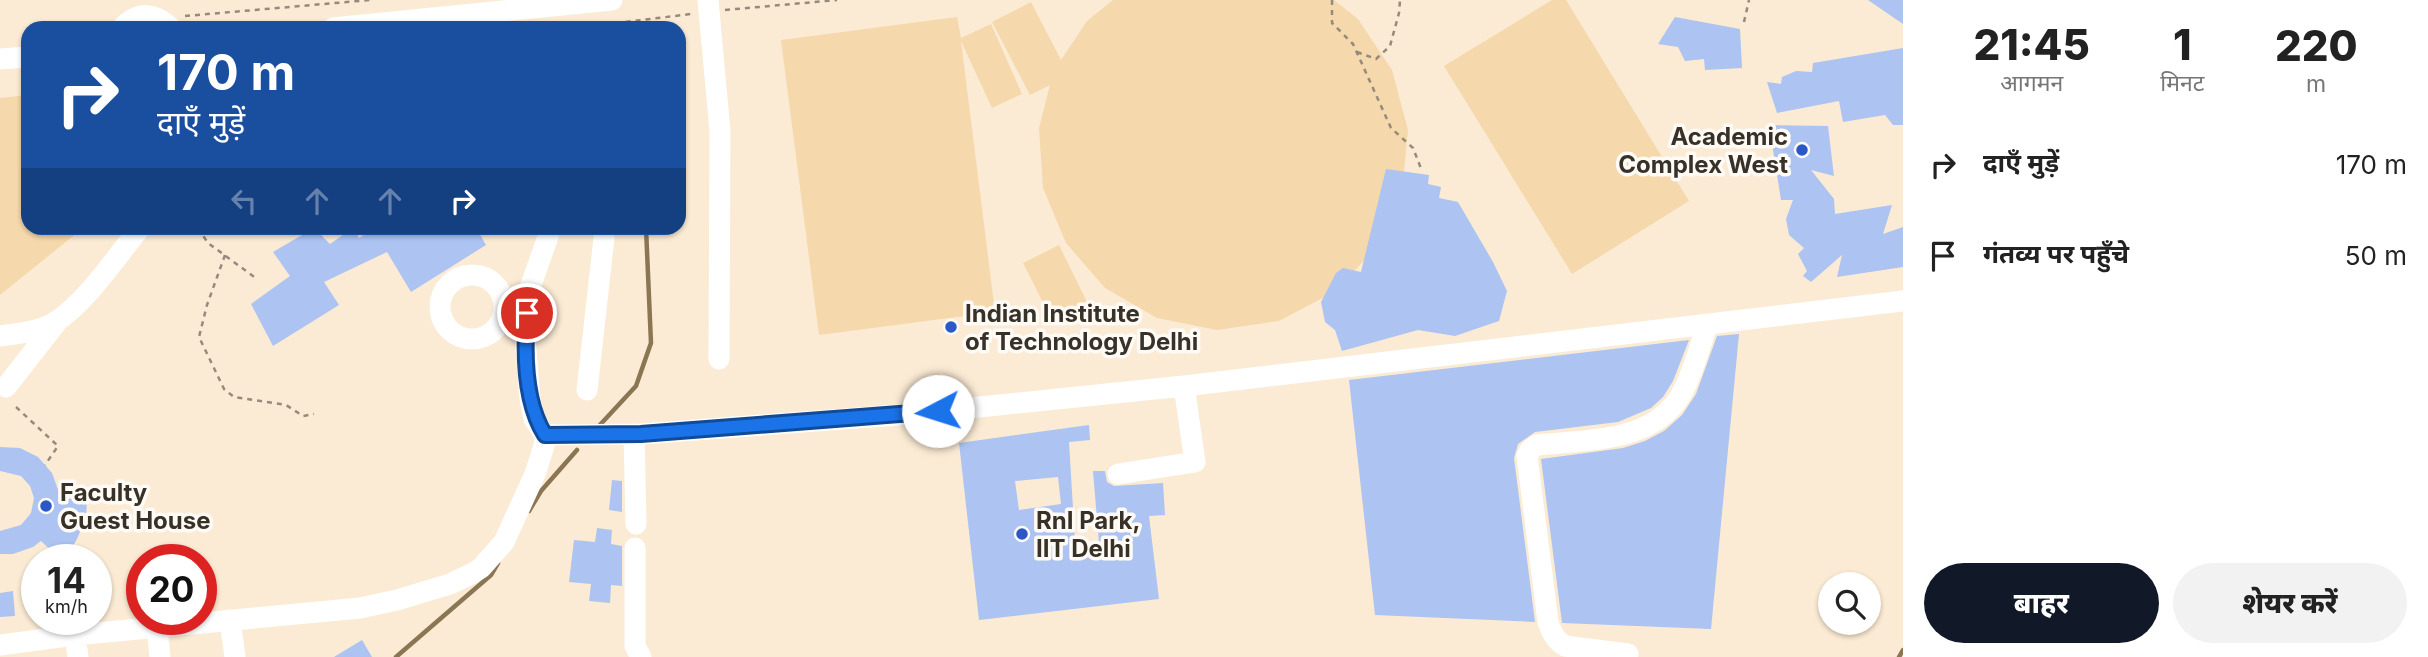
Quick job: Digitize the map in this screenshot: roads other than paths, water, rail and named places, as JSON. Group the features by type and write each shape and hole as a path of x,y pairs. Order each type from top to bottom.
{"street":[{"path":"425,21 543,12 612,0"},
{"path":"708,0 720,131 719,359"},
{"path":"131,15 156,16 168,21"},
{"path":"0,59 21,58"},
{"path":"6,387 57,321 86,293 134,235"},
{"path":"217,621 360,608 397,600 450,584 471,574 481,568 504,542 535,474 545,435 534,419 530,399 526,325 531,285 549,235"},
{"path":"587,390 604,235"},
{"path":"545,435 634,434 911,414 1184,386 1903,301"},
{"path":"0,336 37,330 57,321"},
{"path":"498,326 526,325"},
{"path":"1628,654 1565,646 1552,634 1548,622 1527,456 1537,445 1626,435 1647,427 1665,415 1684,390 1707,326"},
{"path":"1118,474 1195,462 1184,386"},
{"path":"634,434 636,524"},
{"path":"635,548 635,646 641,657"},
{"path":"230,620 235,657"},
{"path":"0,645 75,635 78,657"},
{"path":"158,635 160,657"}],"waterway":[{"path":"598,427 636,386 651,343 646,235"},
{"path":"529,511 541,491 577,450"},
{"path":"396,657 491,575 498,563"},
{"path":"1899,657 1903,650"}],"place":[{"name":"Academic Complex West","path":"1802,150"},
{"name":"Indian Institute of Technology Delhi","path":"951,327"},
{"name":"Faculty Guest House","path":"46,506"},
{"name":"RnI Park, IIT Delhi","path":"1022,534"}]}
